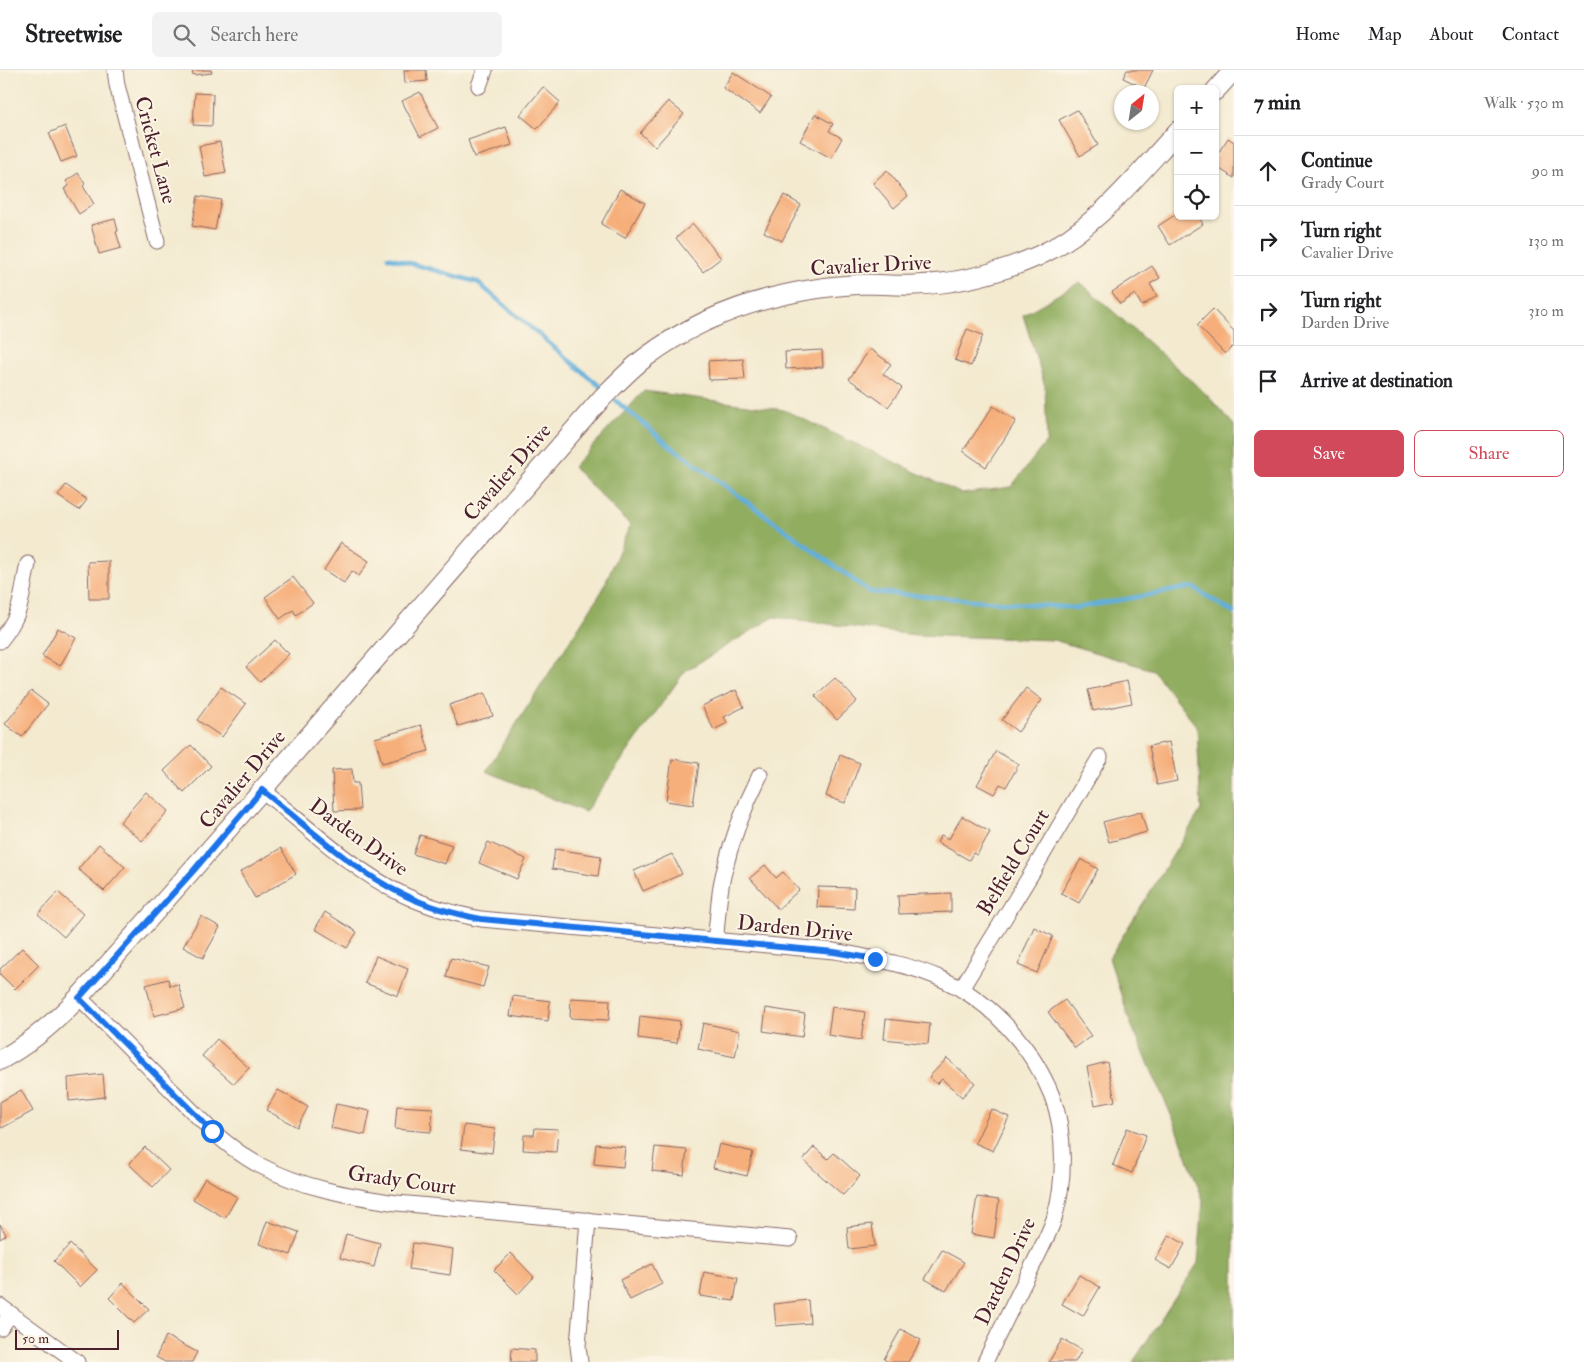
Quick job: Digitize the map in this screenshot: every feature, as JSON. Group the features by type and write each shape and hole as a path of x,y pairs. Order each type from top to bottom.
{"street":[{"name":"Cricket Lane","path":"115,70 117,85 157,241"},
{"path":"479,86 485,70"},
{"path":"1219,87 1234,70"},
{"name":"Cavalier Drive","path":"0,1060 35,1038 79,998 194,870 602,398 645,358 690,329 752,303 824,287 866,284 914,285 946,283 986,274 1039,255 1056,246 1107,206 1131,183 1174,135"},
{"path":"0,641 11,627 18,613 28,564"},
{"name":"Belfield Court","path":"961,989 1033,872 1100,757"},
{"path":"715,941 725,869 738,826 760,775"},
{"name":"Darden Drive","path":"262,790 368,874 402,895 452,913 481,919 834,952 875,959 926,972 961,989 982,1004 1006,1025 1041,1073 1052,1097 1058,1118 1062,1145 1060,1194 1054,1220 985,1362"},
{"name":"Grady Court","path":"79,998 212,1131 234,1149 284,1177 311,1186 397,1204 790,1239"},
{"path":"580,1362 578,1346 588,1220"},
{"path":"0,1328 6,1310 76,1362"}],"green space":[{"path":"1080,282 1205,393 1234,425 1234,1362 1133,1362 1198,1263 1203,1200 1176,1126 1130,1022 1109,958 1201,810 1197,727 1153,670 1054,640 915,635 774,617 685,671 585,812 486,771 602,591 630,525 573,467 644,391 784,410 962,494 1011,487 1047,441 1045,386 1023,315"}],"building":[{"path":"192,70 211,70 212,73 193,75"},
{"path":"404,70 426,70 427,81 405,83"},
{"path":"1127,70 1153,70 1146,85 1138,85 1123,78"},
{"path":"733,72 771,97 760,113 723,88"},
{"path":"543,87 560,102 537,129 520,115"},
{"path":"420,92 438,128 420,137 402,101"},
{"path":"195,93 213,94 212,126 193,125"},
{"path":"668,101 684,114 655,147 640,133"},
{"path":"1077,110 1098,145 1080,156 1059,120"},
{"path":"815,114 833,124 829,131 842,138 831,158 800,141"},
{"path":"65,126 77,156 61,162 49,133"},
{"path":"506,127 512,145 474,157 468,140"},
{"path":"1228,138 1234,142 1234,178 1219,169 1219,152"},
{"path":"220,142 226,173 205,177 199,146"},
{"path":"887,170 908,196 894,208 873,183"},
{"path":"78,173 85,184 83,186 94,204 79,214 64,189 69,186 66,181"},
{"path":"620,189 645,203 625,238 601,224"},
{"path":"784,195 801,205 782,241 764,232"},
{"path":"198,196 221,200 215,230 192,226"},
{"path":"1174,216 1174,220 1200,220 1203,224 1170,245 1158,226"},
{"path":"115,219 118,231 116,232 121,248 99,254 91,225"},
{"path":"693,224 721,258 703,272 676,238"},
{"path":"1152,266 1160,278 1150,284 1157,296 1142,306 1135,294 1120,304 1112,292"},
{"path":"1213,309 1234,331 1234,345 1225,354 1197,325"},
{"path":"967,329 983,335 971,366 955,360"},
{"path":"870,349 891,364 883,374 902,388 888,407 849,379"},
{"path":"822,350 823,367 786,369 785,352"},
{"path":"743,359 745,379 709,380 708,361"},
{"path":"993,406 1016,421 986,467 963,451"},
{"path":"66,485 87,500 79,510 58,496"},
{"path":"341,543 369,561 359,576 352,571 344,583 324,570"},
{"path":"109,561 109,599 89,599 88,562"},
{"path":"293,577 313,603 296,615 293,610 280,619 265,597"},
{"path":"58,628 76,638 60,666 42,656"},
{"path":"275,640 289,654 260,682 246,667"},
{"path":"835,678 857,701 837,720 815,696"},
{"path":"1127,681 1132,703 1093,711 1088,690"},
{"path":"221,687 246,704 222,737 197,720"},
{"path":"1026,688 1042,700 1018,732 1002,720"},
{"path":"736,690 744,707 724,717 727,723 714,730 702,706"},
{"path":"31,691 48,704 22,737 5,724"},
{"path":"485,693 493,716 458,726 449,705"},
{"path":"421,725 429,751 382,763 375,738"},
{"path":"1169,742 1177,781 1157,785 1149,746"},
{"path":"191,745 211,766 184,793 164,771"},
{"path":"996,751 1019,764 1006,787 1000,784 994,794 977,785"},
{"path":"840,755 860,763 845,803 826,796"},
{"path":"672,759 699,763 693,805 666,801"},
{"path":"352,769 353,783 358,783 360,810 334,811 332,770"},
{"path":"146,792 168,811 142,841 120,822"},
{"path":"1141,812 1147,832 1109,842 1103,822"},
{"path":"962,816 990,832 977,855 973,853 969,860 937,842 941,835 949,839"},
{"path":"420,835 452,845 445,864 413,854"},
{"path":"488,842 526,859 517,879 479,863"},
{"path":"99,844 125,867 104,891 78,869"},
{"path":"281,848 296,874 255,898 240,872"},
{"path":"555,849 601,856 598,876 552,869"},
{"path":"672,854 682,874 643,891 634,871"},
{"path":"1081,859 1098,869 1079,903 1061,893"},
{"path":"765,865 776,878 783,872 799,890 778,909 750,878"},
{"path":"818,887 855,888 854,909 817,907"},
{"path":"58,892 83,914 64,937 38,914"},
{"path":"951,893 951,912 899,914 898,895"},
{"path":"325,912 357,932 347,948 315,929"},
{"path":"201,916 220,927 203,958 183,947"},
{"path":"1034,927 1053,936 1037,973 1018,965"},
{"path":"22,948 39,965 15,989 0,974 0,969"},
{"path":"376,956 408,969 398,996 365,983"},
{"path":"451,958 489,967 483,987 446,977"},
{"path":"168,979 170,986 178,984 185,1008 154,1016 146,985"},
{"path":"513,996 550,1001 548,1021 510,1016"},
{"path":"571,998 610,1000 609,1020 570,1018"},
{"path":"1065,1000 1091,1036 1075,1048 1048,1012"},
{"path":"832,1007 865,1012 861,1040 828,1035"},
{"path":"766,1008 805,1014 802,1037 763,1031"},
{"path":"640,1016 680,1021 677,1043 638,1038"},
{"path":"886,1019 930,1024 928,1044 884,1039"},
{"path":"703,1023 740,1031 735,1057 698,1049"},
{"path":"217,1039 249,1068 234,1084 202,1056"},
{"path":"947,1058 975,1083 962,1097 942,1079 937,1084 929,1077"},
{"path":"1107,1062 1115,1101 1095,1105 1087,1067"},
{"path":"103,1074 105,1097 69,1101 68,1078"},
{"path":"21,1090 33,1111 2,1128 0,1125 0,1102"},
{"path":"278,1090 308,1107 297,1127 266,1110"},
{"path":"336,1104 370,1111 365,1135 331,1128"},
{"path":"397,1106 433,1108 431,1132 395,1129"},
{"path":"991,1109 1009,1117 993,1151 975,1143"},
{"path":"464,1125 495,1129 492,1153 461,1149"},
{"path":"535,1128 558,1129 556,1152 523,1150 524,1135 534,1135"},
{"path":"1127,1128 1146,1135 1132,1173 1113,1165"},
{"path":"596,1144 625,1147 623,1167 594,1164"},
{"path":"719,1144 753,1152 747,1176 713,1168"},
{"path":"145,1147 169,1170 153,1187 129,1164"},
{"path":"655,1147 687,1150 684,1175 652,1171"},
{"path":"814,1147 828,1159 834,1153 860,1176 843,1195 803,1160"},
{"path":"205,1178 237,1197 225,1218 193,1199"},
{"path":"977,1197 999,1200 994,1238 971,1234"},
{"path":"267,1221 299,1232 291,1255 259,1244"},
{"path":"0,1224 6,1235 0,1239"},
{"path":"872,1224 875,1246 849,1249 847,1227"},
{"path":"346,1234 380,1243 374,1267 340,1258"},
{"path":"1169,1235 1185,1244 1171,1269 1155,1260"},
{"path":"413,1243 453,1249 450,1275 409,1269"},
{"path":"70,1244 97,1270 80,1287 54,1261"},
{"path":"942,1250 964,1262 946,1291 925,1279"},
{"path":"511,1253 534,1277 518,1294 494,1270"},
{"path":"652,1264 662,1284 630,1300 620,1280"},
{"path":"704,1272 738,1278 734,1301 700,1296"},
{"path":"1079,1275 1100,1287 1083,1316 1062,1304"},
{"path":"123,1283 149,1309 134,1323 109,1298"},
{"path":"808,1300 810,1323 776,1326 774,1304"},
{"path":"901,1329 921,1340 908,1362 888,1362 884,1359"},
{"path":"166,1336 197,1352 192,1362 165,1362 156,1357"},
{"path":"1062,1339 1082,1350 1075,1362 1049,1362"},
{"path":"512,1348 535,1350 535,1362 511,1362"}],"waterway":[{"path":"388,257 477,282 602,388"},
{"path":"615,400 664,441 870,592 1077,608 1192,587 1234,613"}],"route":[{"path":"212,1131 79,998 194,870 262,790 352,863 376,880 402,895 452,913 481,919 834,952 875,959"}]}
